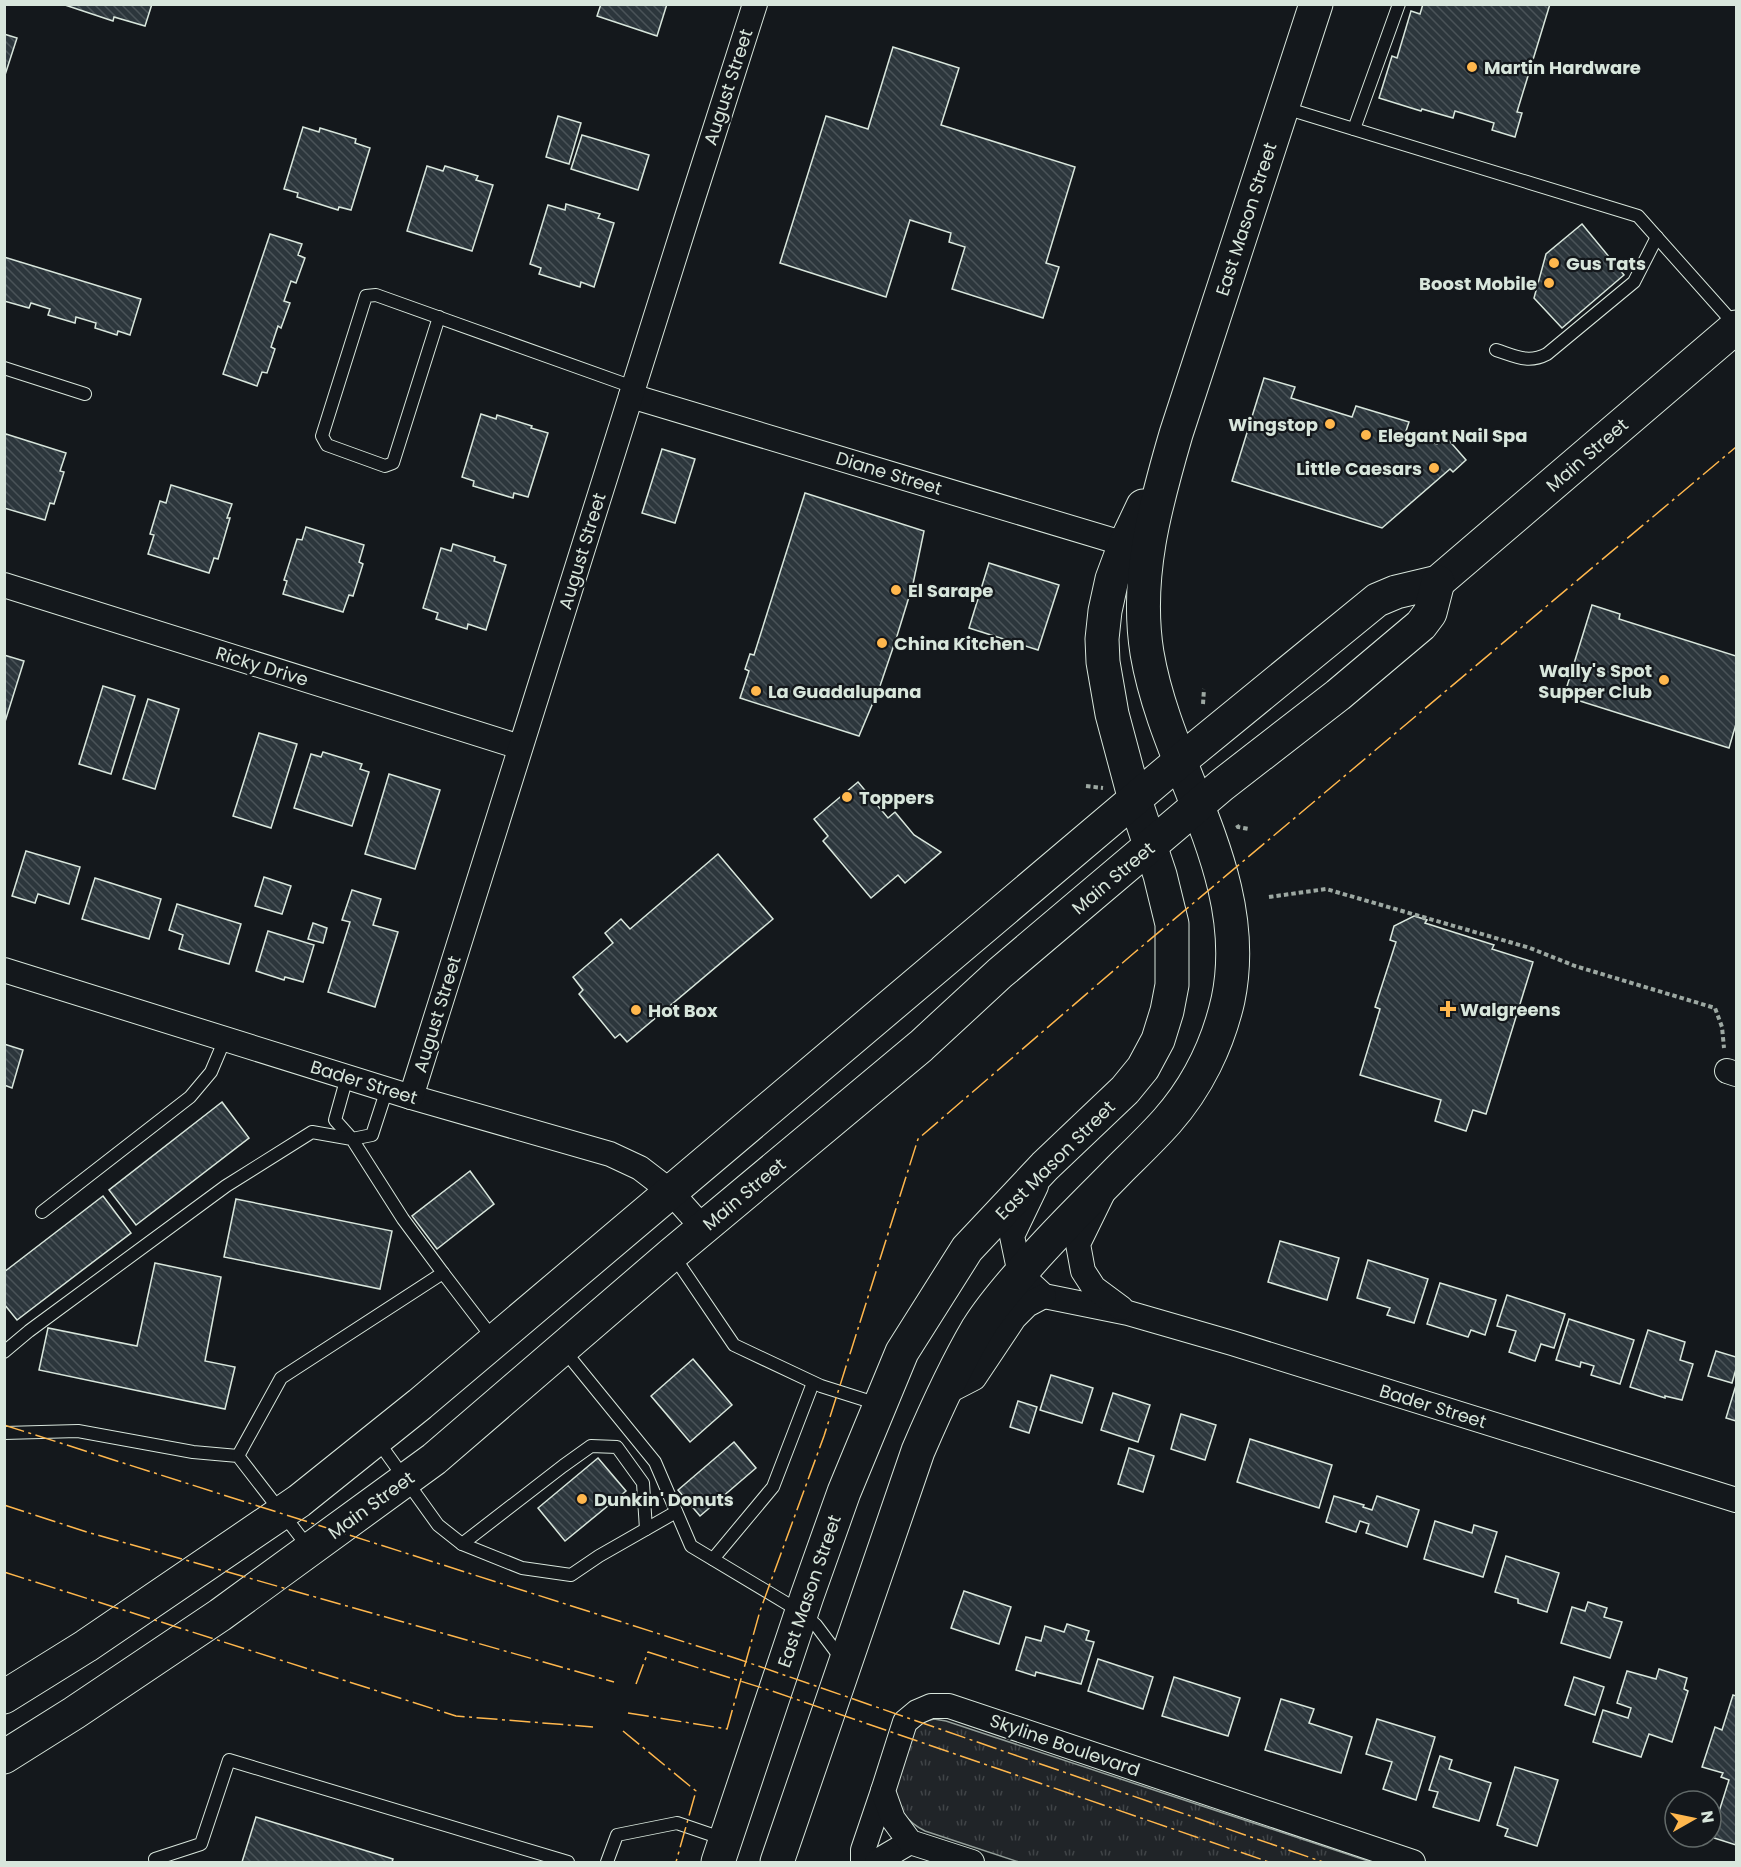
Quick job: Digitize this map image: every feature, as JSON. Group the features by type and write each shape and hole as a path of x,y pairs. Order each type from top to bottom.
{"main road":[{"name":"East Mason Street","path":"721,1851 844,1492 902,1352 967,1249 1045,1166 1125,1090 1143,1068 1158,1040 1172,984 1172,924 1160,875 1135,800 1112,714 1102,663 1101,639 1105,611 1112,579 1136,546 1176,434 1316,4"},
{"name":"Main Street","path":"4,1697 86,1646 281,1513 376,1440 1180,761 1377,600 1396,592 1438,582 1737,327"},
{"name":"East Mason Street","path":"777,1863 918,1451 943,1394 979,1326 1020,1274 1167,1121 1181,1103 1202,1071 1215,1041 1228,998 1232,976 1230,916 1226,888 1198,805 1159,703 1148,656 1144,627 1144,593 1136,546"},
{"name":"Main Street","path":"4,1757 220,1615 434,1459 672,1254 921,1046 1000,973 1198,805 1338,695 1421,625 1430,613 1438,582"}],"street":[{"name":"August Street","path":"411,1097 755,4"},
{"name":"Diane Street","path":"632,392 1136,546"},
{"name":"Ricky Drive","path":"4,585 520,747"},
{"name":"Bader Street","path":"4,970 411,1097 610,1154 640,1168 670,1191 703,1228"},
{"path":"943,1394 974,1378 1014,1318 1027,1305 1044,1296 1020,1274 1012,1236 1045,1166"},
{"name":"Bader Street","path":"1108,1181 1078,1244 1083,1272 1094,1288 1128,1313"},
{"name":"Bader Street","path":"1044,1296 1128,1313 1232,1343 1737,1500"},
{"name":"Skyline Boulevard","path":"863,1863 863,1850 905,1722 917,1712 931,1706 949,1706 1413,1863"},
{"path":"883,1791 893,1819 910,1842 972,1863"},
{"path":"877,1863 910,1842"}],"lane":[{"path":"1354,129 1399,4"},
{"path":"1282,107 1638,216 1737,327"},
{"path":"1496,350 1529,360 1538,359 1547,354 1634,282 1657,237"},
{"path":"439,317 393,463 384,466 327,445 322,435 366,296 376,295 439,317 632,392"},
{"path":"4,368 85,394"},
{"path":"42,1212 190,1097 211,1072 225,1039"},
{"path":"347,1077 335,1120 352,1139 403,1219 495,1341"},
{"path":"4,1352 29,1331 226,1186 312,1132 352,1139 372,1135 387,1089"},
{"path":"672,1254 734,1345 813,1383 879,1405"},
{"path":"238,1456 281,1378 443,1273"},
{"path":"562,1348 655,1462 691,1546 801,1612 816,1625 845,1664"},
{"path":"713,1559 773,1487 813,1383"},
{"path":"11,1433 78,1431 194,1452 238,1456 309,1549"},
{"path":"376,1440 438,1526 462,1544 522,1568 571,1575 599,1556 676,1512"},
{"path":"462,1544 591,1446 617,1447 643,1483 646,1529"},
{"path":"155,1859 201,1844 229,1761 568,1863"},
{"path":"607,1863 617,1835 677,1823 721,1851"}],"path":[{"path":"1269,897 1326,889 1530,948 1575,966 1715,1008 1722,1027 1732,1072"}],"green space":[{"path":"934,1719 946,1721 1371,1862 1019,1862 925,1831 903,1814 896,1794 898,1775 914,1732 921,1724"}],"building":[{"path":"62,4 152,4 145,26 114,17 113,21"},
{"path":"601,4 667,4 657,36 597,16"},
{"path":"1423,4 1550,4 1517,112 1522,113 1515,137 1492,130 1494,123 1455,111 1453,118 1379,98 1392,56 1397,58 1411,11 1420,14"},
{"path":"4,34 17,38 4,78"},
{"path":"893,47 959,68 941,125 1075,167 1046,263 1059,267 1043,318 952,289 965,247 949,242 951,233 910,220 886,297 780,263 826,116 868,129"},
{"path":"558,116 581,123 569,164 546,157"},
{"path":"303,127 319,132 320,128 356,139 355,143 370,148 351,210 339,207 338,210 297,197 298,193 284,189"},
{"path":"582,135 649,155 638,190 571,169"},
{"path":"427,166 443,171 445,166 478,176 476,180 493,185 472,251 407,231"},
{"path":"566,204 600,214 598,218 614,223 594,287 581,282 580,287 539,274 541,268 530,264 548,205 565,210"},
{"path":"1582,224 1624,275 1562,328 1534,298 1546,254"},
{"path":"270,234 302,244 298,255 305,258 296,283 291,281 284,301 290,303 281,328 278,326 271,347 275,349 267,373 262,372 257,386 223,374"},
{"path":"4,257 141,299 130,335 118,331 117,335 95,328 96,323 76,317 75,323 48,315 50,309 31,303 29,308 4,301"},
{"path":"1264,378 1295,387 1291,398 1352,417 1356,406 1409,422 1405,434 1437,444 1446,437 1466,460 1453,472 1450,469 1382,528 1232,481"},
{"path":"481,414 496,419 497,415 548,433 528,497 514,493 513,498 473,486 474,481 462,477"},
{"path":"6,434 66,453 60,471 64,472 54,504 50,503 45,520 4,508 4,439"},
{"path":"662,449 695,459 675,523 642,513"},
{"path":"171,485 232,504 218,559 214,558 209,573 148,554 154,535 150,534 160,501 166,503"},
{"path":"805,493 924,531 913,584 897,636 880,686 859,736 740,698 749,671 745,669 750,654 754,655"},
{"path":"306,527 364,545 359,562 363,564 353,596 349,595 343,612 283,594 287,581 284,580 297,539 302,540"},
{"path":"453,544 495,557 494,561 506,565 486,630 468,624 467,629 436,619 438,613 423,608 441,548 451,551"},
{"path":"989,563 1059,585 1038,650 969,628"},
{"path":"1592,605 1620,614 1619,619 1736,656 1736,724 1729,748 1564,696"},
{"path":"4,655 24,661 4,725"},
{"path":"103,686 135,696 111,774 79,764"},
{"path":"148,699 179,709 155,789 123,779"},
{"path":"259,733 297,744 271,828 233,816"},
{"path":"323,752 362,764 360,769 369,772 352,826 294,808 311,754 321,757"},
{"path":"389,774 440,790 415,869 365,854"},
{"path":"858,782 888,818 895,812 914,835 941,852 905,883 898,875 871,898 823,841 828,836 814,819"},
{"path":"26,851 80,867 69,904 38,894 35,903 12,896"},
{"path":"718,854 773,919 627,1042 620,1034 615,1038 579,994 583,990 573,977 613,943 605,933 621,919 630,929"},
{"path":"264,877 291,886 282,914 255,906"},
{"path":"95,878 161,899 149,939 82,919"},
{"path":"352,890 381,899 373,925 398,932 375,1007 328,992 350,922 342,920"},
{"path":"177,904 241,924 229,964 179,949 183,935 169,930"},
{"name":"Walgreens","path":"1414,916 1427,920 1425,923 1494,945 1492,949 1533,962 1486,1114 1473,1110 1466,1131 1435,1121 1441,1100 1360,1075 1380,1009 1375,1007 1396,942 1390,940 1394,926"},
{"path":"313,923 327,928 323,943 308,939"},
{"path":"268,931 314,945 303,982 285,977 284,980 256,971"},
{"path":"4,1044 23,1050 12,1088 4,1085"},
{"path":"222,1102 249,1138 136,1225 109,1190"},
{"path":"470,1171 494,1204 437,1249 412,1216"},
{"path":"103,1196 131,1233 17,1320 4,1304 4,1272"},
{"path":"236,1199 392,1231 380,1289 224,1257"},
{"path":"1280,1241 1339,1258 1327,1300 1268,1282"},
{"path":"1368,1260 1428,1279 1414,1323 1387,1315 1390,1308 1357,1298"},
{"path":"155,1263 221,1277 205,1361 235,1367 225,1409 39,1370 48,1328 137,1346"},
{"path":"1440,1283 1496,1300 1485,1335 1471,1330 1468,1337 1427,1324"},
{"path":"1507,1295 1565,1314 1554,1348 1541,1344 1535,1361 1509,1352 1516,1331 1497,1326"},
{"path":"1569,1319 1634,1340 1620,1384 1591,1375 1594,1366 1581,1362 1580,1367 1556,1360"},
{"path":"1648,1330 1685,1342 1680,1360 1693,1364 1682,1400 1665,1396 1665,1398 1630,1387"},
{"path":"1716,1351 1736,1357 1736,1369 1732,1383 1708,1376"},
{"path":"693,1359 732,1405 690,1442 651,1396"},
{"path":"1051,1375 1093,1388 1082,1423 1040,1410"},
{"path":"1736,1385 1736,1421 1726,1418"},
{"path":"1113,1393 1150,1405 1138,1442 1101,1430"},
{"path":"1018,1401 1037,1407 1029,1433 1010,1427"},
{"path":"1181,1414 1216,1425 1205,1460 1171,1449"},
{"path":"1250,1439 1332,1465 1319,1508 1237,1482"},
{"path":"734,1442 756,1468 700,1516 678,1490"},
{"path":"1129,1448 1154,1456 1143,1492 1118,1484"},
{"name":"Dunkin' Donuts","path":"598,1458 626,1491 565,1541 538,1508"},
{"path":"1334,1496 1364,1505 1363,1507 1372,1510 1377,1496 1419,1510 1407,1547 1366,1533 1369,1524 1360,1521 1356,1532 1326,1522"},
{"path":"1435,1521 1472,1533 1474,1525 1497,1532 1483,1577 1424,1559"},
{"path":"1506,1556 1559,1573 1547,1612 1518,1603 1518,1599 1495,1592"},
{"path":"964,1591 1011,1607 999,1644 951,1628"},
{"path":"1588,1602 1607,1608 1604,1617 1622,1622 1610,1658 1561,1643 1572,1607 1585,1611"},
{"path":"1067,1624 1089,1631 1086,1640 1094,1642 1081,1684 1036,1672 1035,1676 1016,1670 1026,1637 1041,1641 1045,1626 1064,1632"},
{"path":"1098,1659 1153,1677 1143,1709 1088,1691"},
{"path":"1659,1669 1687,1678 1684,1689 1688,1691 1672,1742 1649,1734 1641,1757 1593,1742 1603,1710 1628,1718 1631,1708 1617,1703 1627,1671 1656,1679"},
{"path":"1174,1677 1240,1698 1228,1736 1162,1716"},
{"path":"1574,1677 1604,1687 1595,1715 1565,1705"},
{"path":"1733,1695 1736,1696 1736,1845 1723,1841 1723,1799 1729,1780 1721,1777 1723,1773 1702,1767 1715,1727 1722,1730"},
{"path":"1281,1699 1314,1709 1309,1723 1352,1737 1341,1773 1265,1750"},
{"path":"1377,1719 1435,1737 1416,1800 1383,1789 1392,1762 1366,1754"},
{"path":"1440,1756 1452,1760 1449,1769 1491,1783 1479,1821 1433,1807 1438,1792 1429,1790"},
{"path":"1515,1767 1558,1780 1537,1846 1505,1836 1508,1829 1497,1825"},
{"path":"256,1817 393,1859 392,1862 242,1862"}],"power":[{"path":"628,1713 727,1729 760,1611 824,1436 918,1139 1134,953 1736,447"},
{"path":"4,1425 738,1659 1323,1862"},
{"path":"4,1505 87,1532 614,1682"},
{"path":"4,1572 456,1716 593,1727"},
{"path":"636,1684 648,1652 772,1691 1269,1862"},
{"path":"623,1731 696,1791 676,1862"}],"place":[{"name":"Martin Hardware","path":"1472,67"},
{"name":"Gus Tats","path":"1554,263"},
{"name":"Boost Mobile","path":"1549,283"},
{"name":"Wingstop","path":"1330,424"},
{"name":"Elegant Nail Spa","path":"1366,435"},
{"name":"Little Caesars","path":"1434,468"},
{"name":"El Sarape","path":"896,590"},
{"name":"China Kitchen","path":"882,643"},
{"name":"Wally's Spot Supper Club","path":"1664,680"},
{"name":"La Guadalupana","path":"756,691"},
{"name":"Toppers","path":"847,797"},
{"name":"Walgreens","path":"1448,1009"},
{"name":"Hot Box","path":"636,1010"},
{"name":"Dunkin' Donuts","path":"582,1499"}]}
